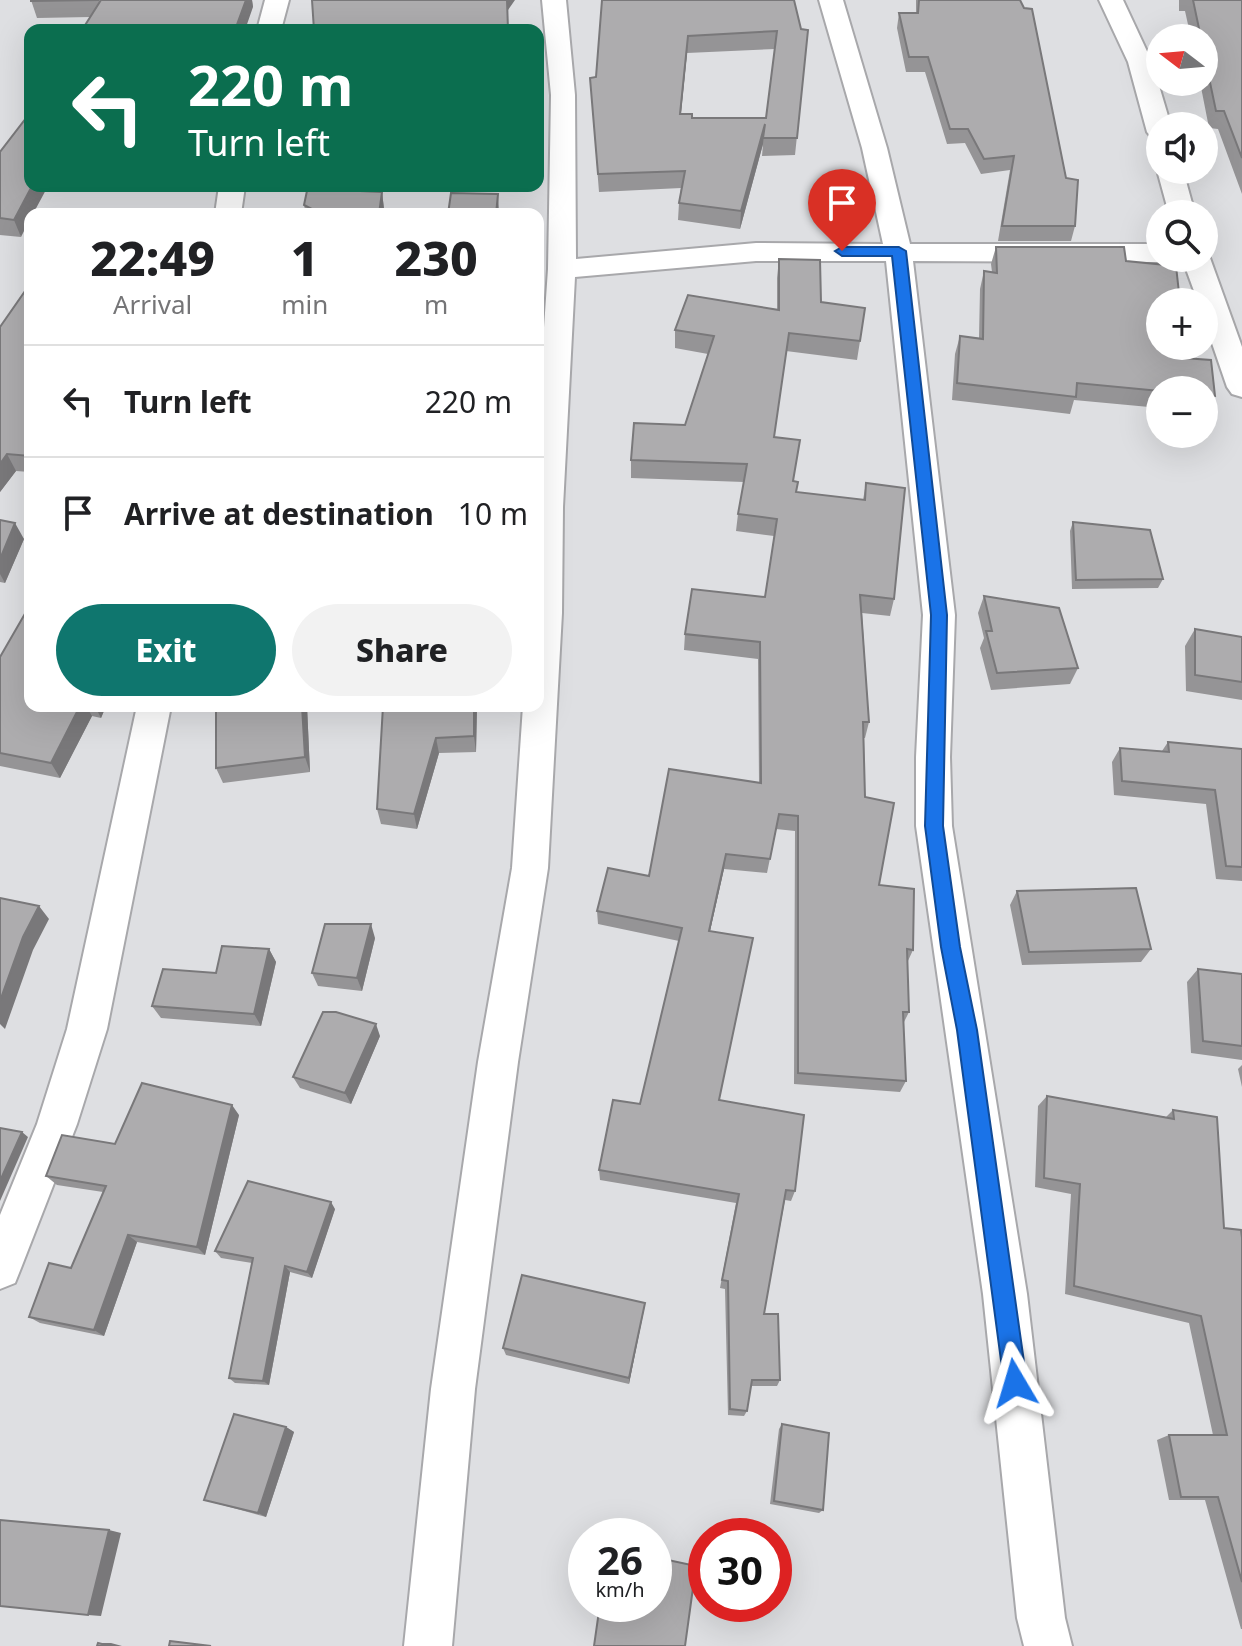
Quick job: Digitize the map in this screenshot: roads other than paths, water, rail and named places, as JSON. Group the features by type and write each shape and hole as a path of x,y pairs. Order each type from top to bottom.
{"street":[{"path":"271,24 277,0"},
{"path":"544,645 547,507 562,269 563,95 554,0"},
{"path":"831,0 872,126 899,251 939,615 934,826 1005,1294 1041,1618 1048,1646"},
{"path":"1111,0 1140,62 1154,112"},
{"path":"562,269 756,252 1146,253"},
{"path":"1201,272 1242,387"},
{"path":"0,1268 57,1124 87,1029 153,712"},
{"path":"428,1646 455,1373 498,1062 530,868 540,712"}]}
